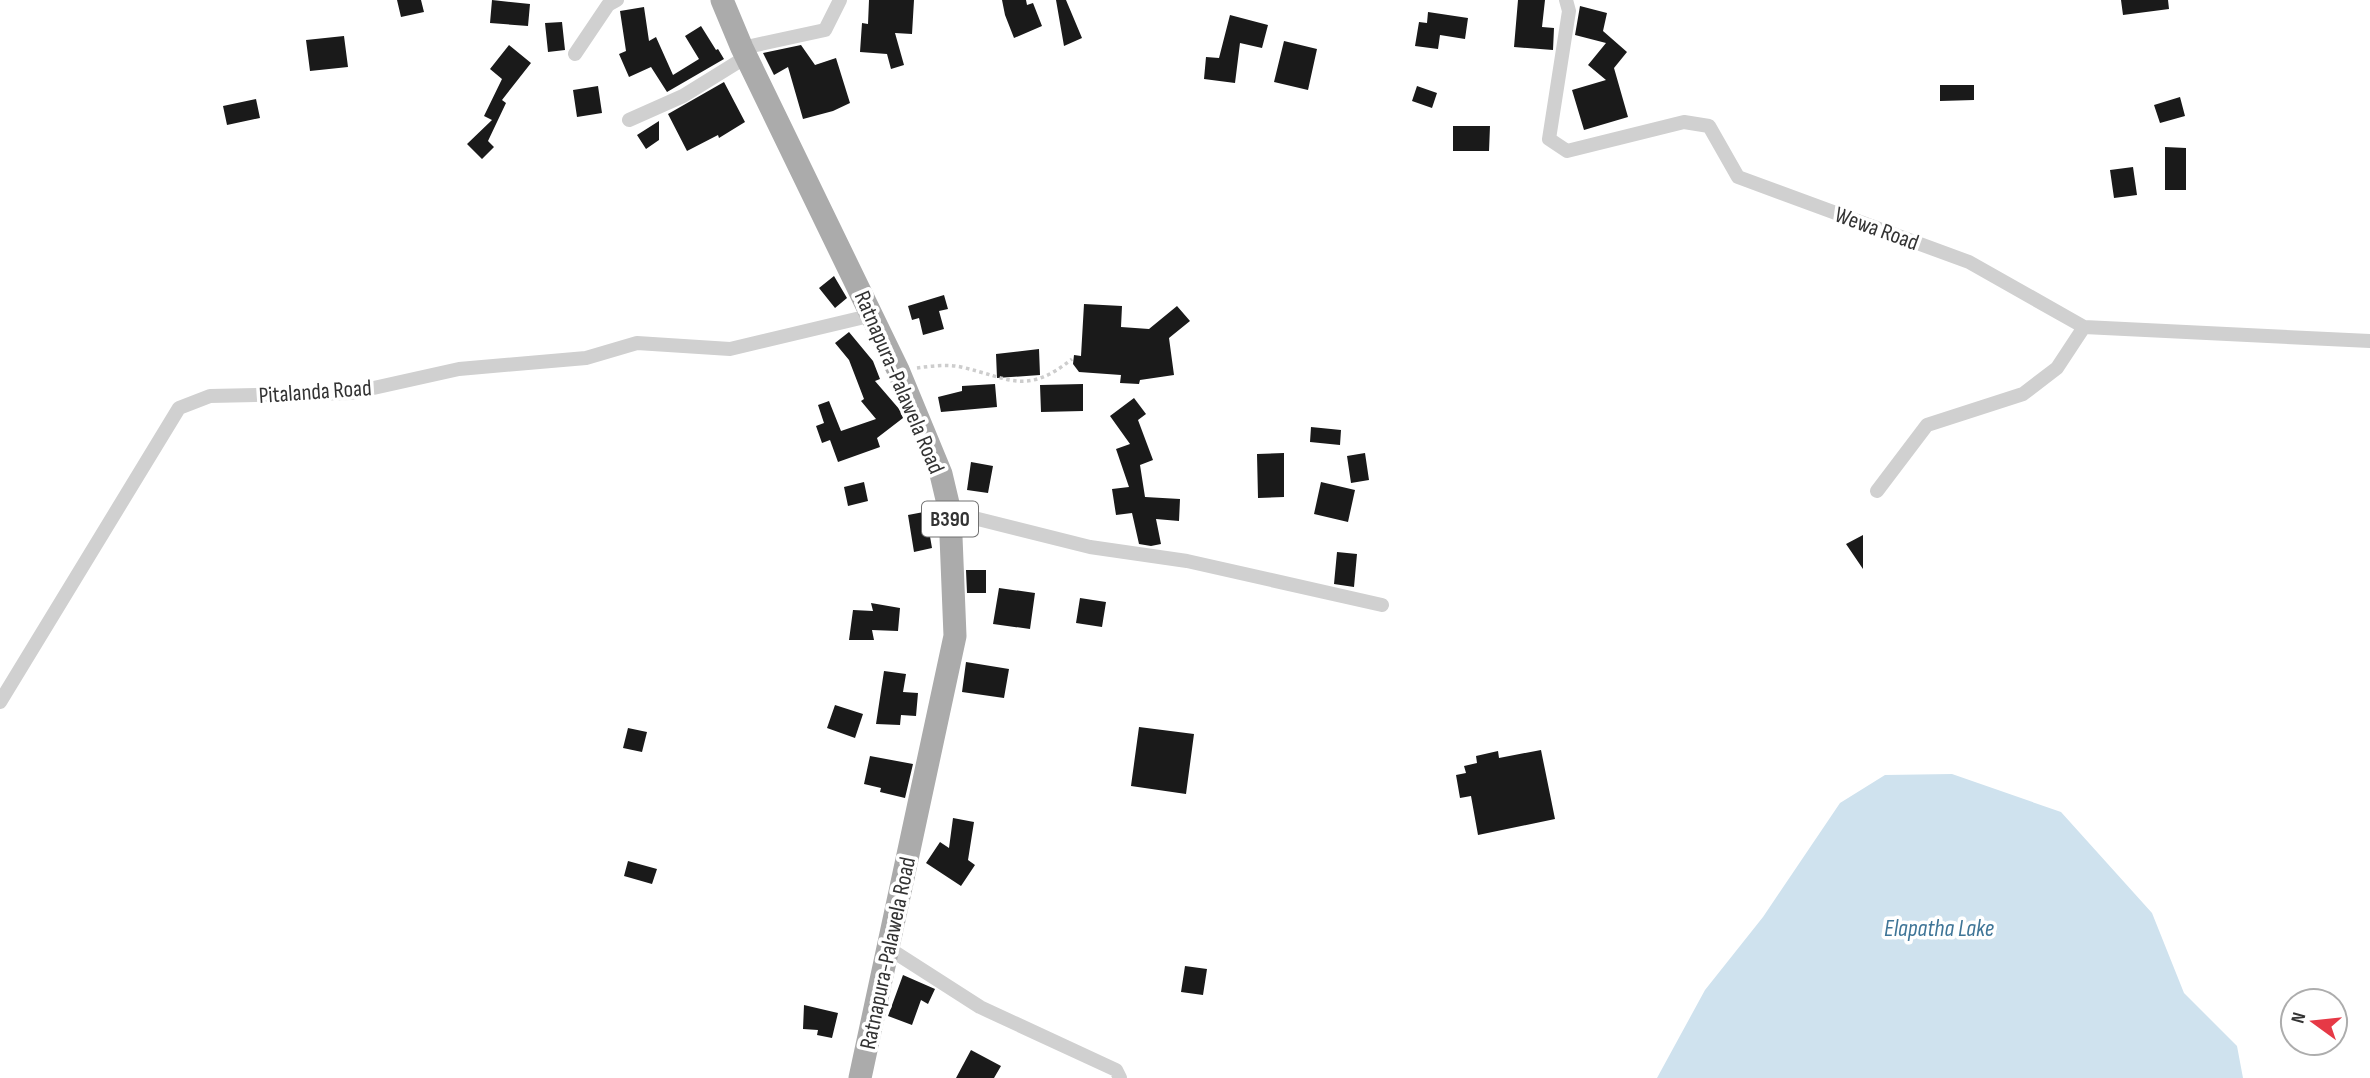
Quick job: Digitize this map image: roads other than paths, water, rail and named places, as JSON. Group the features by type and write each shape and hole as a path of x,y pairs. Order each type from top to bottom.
{"main road":[{"name":"Ratnapura-Palawela Road","path":"722,0 744,52 898,370 941,474 950,512 955,636 860,1078"}],"street":[{"path":"575,54 608,5 617,0"},
{"path":"629,120 683,96 744,52 825,30 840,0"},
{"name":"Wewa Road","path":"1566,0 1569,11 1549,139 1567,151 1684,122 1709,126 1738,177 1969,262 2084,327 2370,341"},
{"name":"Pitalanda Road","path":"0,702 179,408 210,396 351,393 459,369 586,358 638,343 730,349 873,315"},
{"path":"1877,491 1927,425 2022,394 2057,368 2084,327"},
{"path":"950,512 1090,547 1187,561 1382,605"},
{"path":"888,948 980,1007 1116,1070 1120,1078"}],"water":[{"name":"Elapatha Lake","path":"1952,774 2061,812 2152,913 2184,993 2237,1046 2243,1078 1657,1078 1705,990 1763,917 1840,803 1885,775"}]}
